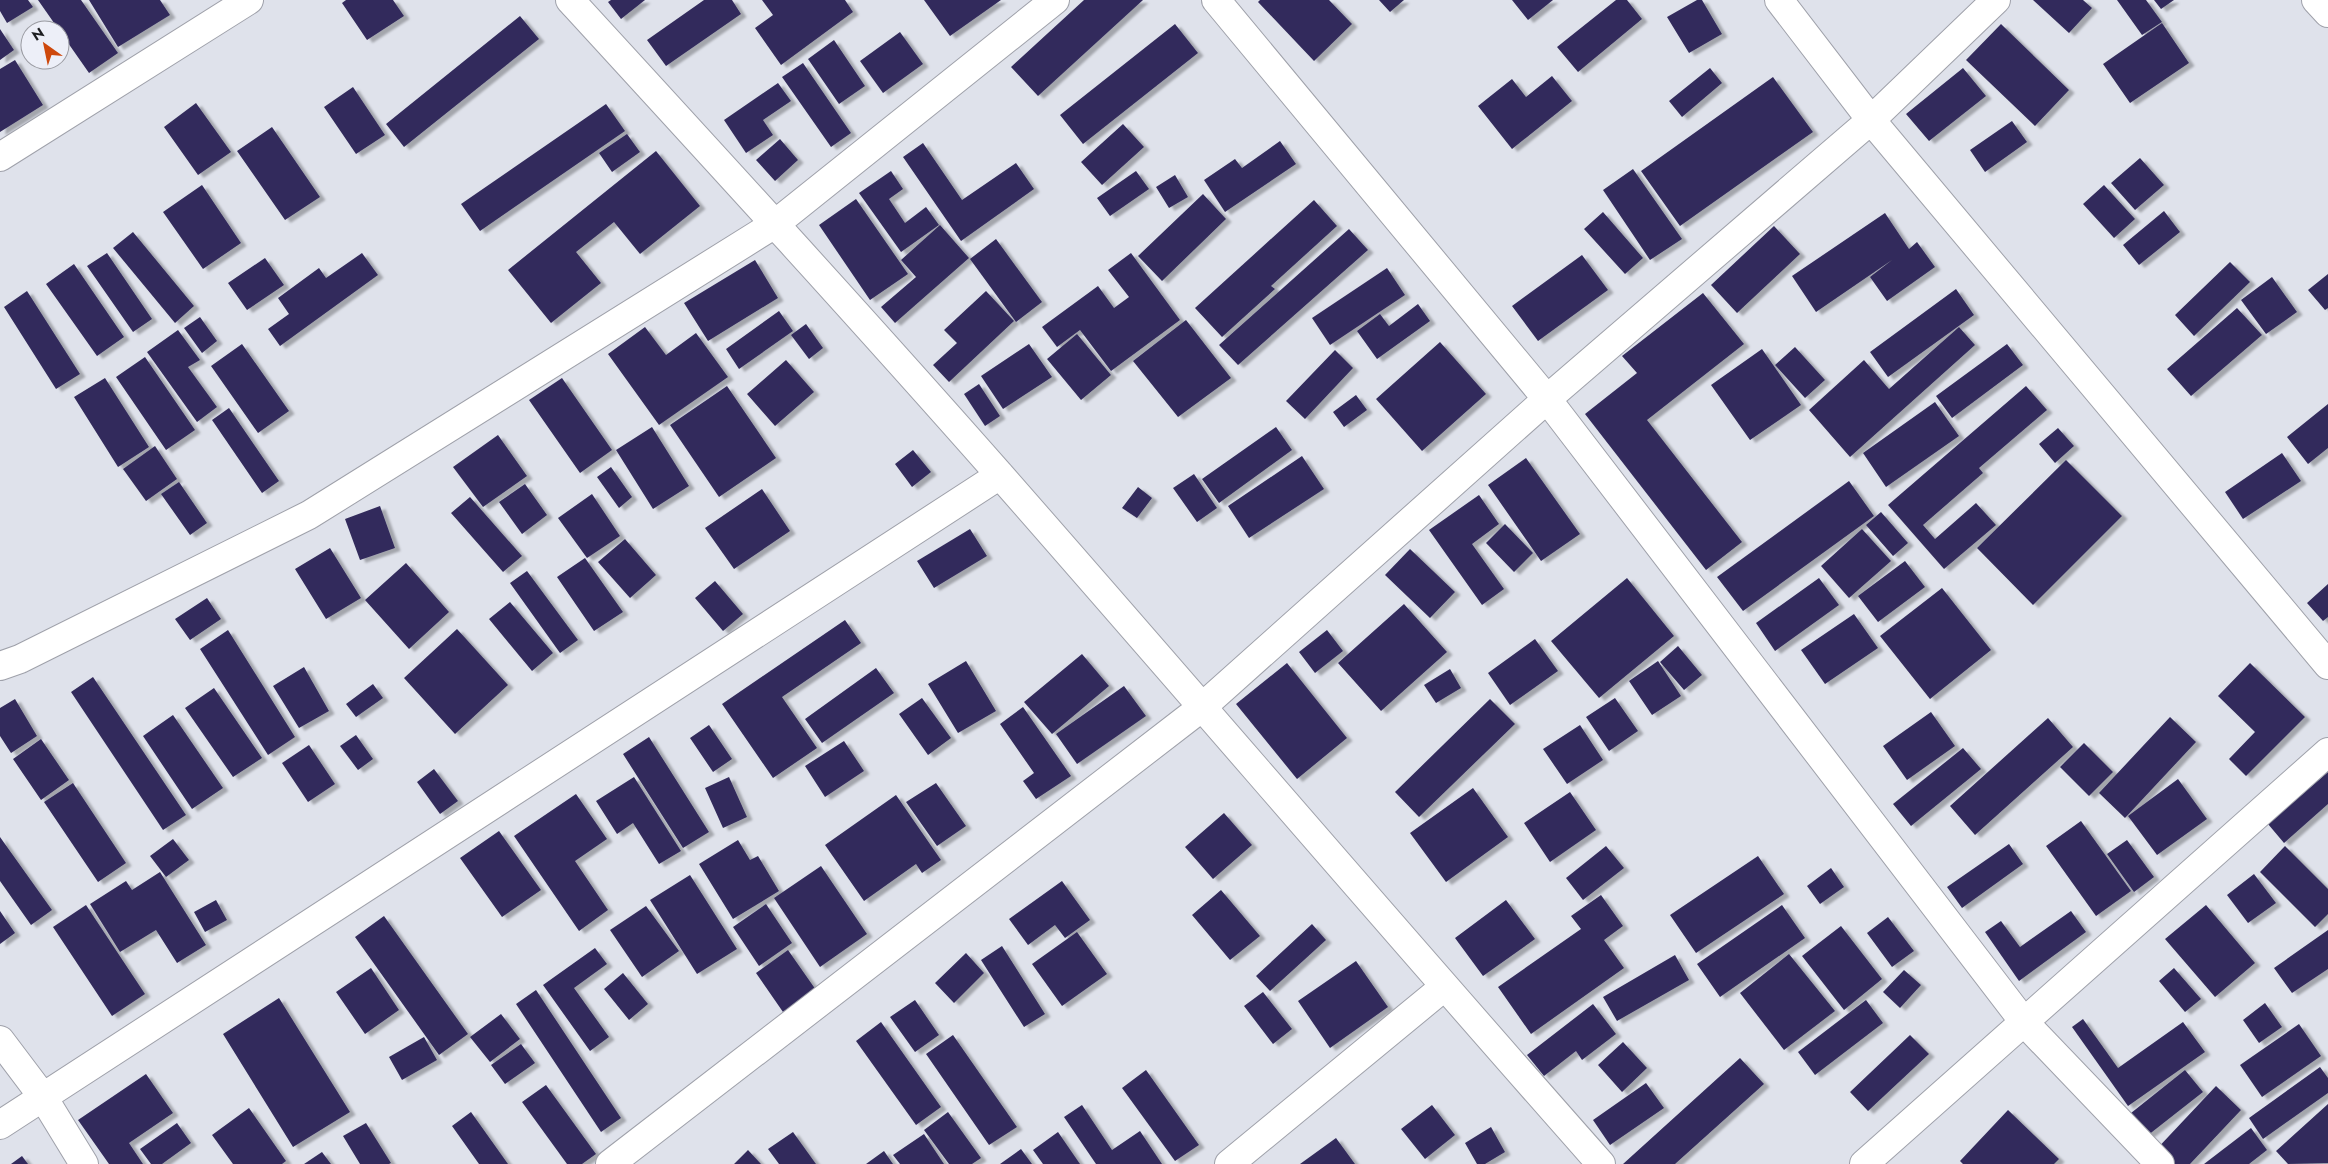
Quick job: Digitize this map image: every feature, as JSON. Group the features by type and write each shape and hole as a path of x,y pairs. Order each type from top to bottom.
{"street":[{"path":"0,157 249,0"},
{"path":"570,0 775,224 1000,475 1444,987 1601,1164"},
{"path":"0,666 20,659 309,516 775,224 1055,0"},
{"path":"1216,0 1547,399 2024,1022 2160,1164"},
{"path":"1779,0 1871,120 2328,665"},
{"path":"610,1164 1201,708 1547,399 1871,120 1996,0"},
{"path":"2316,0 2328,13"},
{"path":"0,1125 1000,475"},
{"path":"1864,1164 2328,752"},
{"path":"1228,1164 1444,987"},
{"path":"0,1040 43,1097 84,1164"}],"building":[{"path":"0,0 28,0 33,7 7,23 0,11"},
{"path":"38,0 81,0 118,53 89,73 70,46 70,20 52,20"},
{"path":"89,0 160,0 170,15 118,47"},
{"path":"346,0 393,0 404,16 367,40 342,3"},
{"path":"611,0 645,0 621,19 608,2"},
{"path":"704,0 732,0 741,14 666,66 647,40"},
{"path":"762,0 845,0 853,12 781,65 755,28 773,15"},
{"path":"924,0 1001,0 950,36"},
{"path":"1084,0 1143,0 1038,96 1011,67"},
{"path":"1260,0 1329,0 1352,24 1314,61 1258,2"},
{"path":"1379,0 1404,0 1390,12"},
{"path":"1512,0 1553,0 1528,20"},
{"path":"1616,0 1627,0 1642,19 1578,72 1557,47"},
{"path":"1697,0 1702,0 1722,34 1689,53 1667,17"},
{"path":"2033,0 2083,0 2092,8 2069,33"},
{"path":"2117,0 2146,0 2162,22 2142,35"},
{"path":"2154,0 2174,0 2161,9"},
{"path":"520,16 539,39 404,147 386,124"},
{"path":"2162,23 2189,63 2130,103 2103,64"},
{"path":"1175,24 1198,53 1083,144 1060,115"},
{"path":"2001,24 2069,90 2035,126 1966,60"},
{"path":"0,29 14,50 0,60"},
{"path":"900,32 923,64 883,93 860,61"},
{"path":"834,40 865,86 839,104 808,59"},
{"path":"15,60 43,105 0,132 0,69"},
{"path":"803,63 851,133 831,147 782,77"},
{"path":"1710,68 1722,83 1682,117 1669,101"},
{"path":"1963,68 1986,96 1929,141 1906,114"},
{"path":"1552,76 1572,101 1512,149 1478,106 1512,79 1526,97"},
{"path":"1773,77 1813,132 1680,226 1641,171"},
{"path":"778,83 791,101 763,120 773,135 746,153 724,120"},
{"path":"353,87 385,135 356,154 324,107"},
{"path":"196,103 231,152 198,175 164,127"},
{"path":"606,104 625,131 480,231 461,204"},
{"path":"2012,121 2027,142 1985,172 1970,150"},
{"path":"1123,124 1144,147 1102,185 1081,162"},
{"path":"272,127 320,197 285,220 237,151"},
{"path":"627,134 640,152 612,172 599,153"},
{"path":"780,139 798,160 775,181 756,160"},
{"path":"1280,141 1296,164 1225,212 1204,180 1235,159 1242,168"},
{"path":"923,143 962,200 1016,163 1034,189 961,241 903,157"},
{"path":"656,151 700,206 640,254 614,222 576,252 601,283 551,323 508,270"},
{"path":"2140,158 2164,185 2135,210 2111,183"},
{"path":"1633,169 1682,239 1650,260 1603,190"},
{"path":"891,171 903,189 889,199 905,223 926,207 939,225 901,252 859,193"},
{"path":"1136,171 1149,189 1110,216 1097,198"},
{"path":"1175,175 1188,197 1169,208 1156,187"},
{"path":"202,185 241,243 203,269 163,212"},
{"path":"2104,185 2135,219 2114,238 2083,204"},
{"path":"1203,194 1226,219 1162,281 1138,256"},
{"path":"856,199 908,274 870,300 819,225"},
{"path":"1314,200 1337,226 1271,286 1275,289 1222,337 1195,308"},
{"path":"2164,211 2180,232 2139,265 2123,245"},
{"path":"1603,212 1643,258 1625,274 1584,229"},
{"path":"1885,213 1909,249 1917,242 1935,267 1887,301 1870,277 1892,260 1816,312 1792,276"},
{"path":"940,225 969,258 895,323 881,307 916,277 901,260"},
{"path":"1774,226 1800,254 1737,313 1711,285"},
{"path":"1349,229 1368,250 1238,365 1219,345"},
{"path":"133,232 194,306 175,323 113,248"},
{"path":"996,239 1042,302 1016,322 970,259"},
{"path":"107,253 152,319 133,332 87,266"},
{"path":"362,253 378,275 280,346 268,329 289,314 278,298 319,268 326,278"},
{"path":"1131,253 1180,320 1111,371 1080,330 1057,347 1042,327 1098,286 1114,308 1129,297 1108,270"},
{"path":"1582,255 1608,290 1538,341 1512,306"},
{"path":"265,258 284,285 247,310 228,283"},
{"path":"755,260 778,298 708,341 684,303"},
{"path":"2230,262 2250,282 2194,336 2175,315"},
{"path":"74,264 124,337 97,356 46,284"},
{"path":"1387,268 1405,295 1330,345 1312,318"},
{"path":"2328,274 2328,308 2325,310 2308,290"},
{"path":"2272,277 2297,312 2266,334 2241,300"},
{"path":"1956,289 1974,315 1888,377 1870,352"},
{"path":"27,291 80,374 56,389 4,307"},
{"path":"986,291 1014,321 949,382 933,365 957,343 944,330"},
{"path":"1703,293 1744,344 1647,420 1742,542 1706,570 1585,414 1637,373 1622,356"},
{"path":"1418,304 1430,321 1377,359 1357,331 1380,314 1389,326"},
{"path":"2237,308 2262,335 2191,396 2167,369"},
{"path":"779,311 793,331 739,369 726,349"},
{"path":"200,317 217,341 202,353 184,328"},
{"path":"1186,320 1231,378 1178,417 1133,361"},
{"path":"806,324 823,348 809,359 791,335"},
{"path":"645,327 666,355 696,333 728,377 659,425 608,354"},
{"path":"1959,327 1975,345 1850,457 1809,410 1864,360 1889,389"},
{"path":"178,330 200,360 188,367 217,407 197,422 147,352"},
{"path":"1077,334 1111,375 1081,400 1047,359"},
{"path":"1440,342 1486,394 1422,451 1376,399"},
{"path":"242,344 289,411 258,433 211,366"},
{"path":"1029,344 1052,377 1003,409 981,376"},
{"path":"2007,344 2023,365 1952,418 1936,396"},
{"path":"1795,347 1825,380 1805,398 1775,365"},
{"path":"1762,349 1801,405 1750,440 1711,385"},
{"path":"1335,350 1353,368 1305,419 1286,401"},
{"path":"145,357 195,430 166,450 116,377"},
{"path":"786,360 814,392 775,426 747,394"},
{"path":"105,378 149,447 118,467 74,397"},
{"path":"562,378 612,450 580,473 529,400"},
{"path":"979,384 1000,416 985,426 964,394"},
{"path":"727,386 776,458 719,497 670,425"},
{"path":"2026,386 2047,410 1979,468 1983,473 1923,525 1935,539 1976,503 1996,525 1944,569 1888,505"},
{"path":"1356,395 1367,410 1344,427 1333,412"},
{"path":"1935,402 1959,436 1886,487 1863,453"},
{"path":"2328,404 2328,448 2308,464 2287,437"},
{"path":"229,408 279,481 262,493 212,420"},
{"path":"652,427 689,486 653,509 616,450"},
{"path":"1276,427 1292,450 1219,503 1202,479"},
{"path":"2058,428 2074,446 2055,463 2039,444"},
{"path":"498,435 527,476 483,507 453,467"},
{"path":"155,446 177,479 146,501 123,469"},
{"path":"913,450 931,472 912,487 895,464"},
{"path":"2282,453 2301,481 2243,519 2225,492"},
{"path":"1302,456 1324,489 1249,538 1228,506"},
{"path":"1526,458 1580,534 1541,561 1488,485"},
{"path":"2066,460 2122,516 2033,605 1977,548"},
{"path":"611,467 632,497 619,508 597,477"},
{"path":"1194,474 1217,508 1197,522 1173,488"},
{"path":"1849,481 1874,516 1743,611 1717,577"},
{"path":"179,482 207,523 190,535 161,494"},
{"path":"525,484 547,515 522,534 499,502"},
{"path":"1138,487 1152,498 1137,518 1122,508"},
{"path":"762,489 790,531 734,569 705,528"},
{"path":"592,494 620,536 587,558 558,518"},
{"path":"1479,495 1499,524 1472,544 1504,589 1482,605 1429,530"},
{"path":"470,497 522,556 503,572 451,513"},
{"path":"380,506 395,548 360,560 345,519"},
{"path":"1881,512 1908,543 1893,556 1866,525"},
{"path":"1505,524 1533,553 1514,572 1486,543"},
{"path":"970,529 987,556 934,588 917,561"},
{"path":"1862,529 1891,561 1849,598 1821,566"},
{"path":"625,539 656,575 630,598 598,562"},
{"path":"330,548 361,598 326,619 295,569"},
{"path":"1410,549 1455,592 1430,618 1385,575"},
{"path":"585,558 623,612 594,631 557,577"},
{"path":"1905,561 1925,587 1878,622 1858,596"},
{"path":"406,563 449,612 409,649 365,600"},
{"path":"527,571 578,640 560,653 510,583"},
{"path":"1627,578 1674,636 1599,698 1551,641"},
{"path":"1819,578 1839,605 1775,651 1756,623"},
{"path":"715,581 743,614 723,631 695,598"},
{"path":"2328,584 2328,617 2323,621 2307,603"},
{"path":"1942,588 1991,650 1930,699 1880,636"},
{"path":"207,598 221,619 190,640 175,619"},
{"path":"510,602 553,653 532,671 489,619"},
{"path":"1404,604 1447,652 1381,711 1338,663"},
{"path":"1854,614 1878,648 1825,684 1801,650"},
{"path":"845,620 861,643 782,697 817,748 773,778 722,704"},
{"path":"457,629 508,685 455,734 404,678"},
{"path":"228,630 295,737 268,755 200,649"},
{"path":"1327,630 1343,651 1315,673 1299,652"},
{"path":"1535,639 1558,671 1510,705 1488,673"},
{"path":"1678,646 1702,675 1684,690 1660,662"},
{"path":"1082,654 1109,686 1052,734 1024,702"},
{"path":"966,661 996,711 958,733 928,684"},
{"path":"1658,661 1681,696 1652,715 1629,681"},
{"path":"1287,663 1347,738 1297,779 1236,704"},
{"path":"2250,663 2305,717 2246,776 2229,759 2255,732 2218,696"},
{"path":"304,667 329,711 299,728 273,686"},
{"path":"876,668 894,693 822,743 805,719"},
{"path":"1450,669 1461,688 1436,703 1424,685"},
{"path":"93,677 186,815 163,830 71,692"},
{"path":"373,684 383,698 356,717 346,704"},
{"path":"1124,686 1146,716 1077,764 1056,734"},
{"path":"214,688 262,758 233,777 185,708"},
{"path":"922,698 951,738 928,755 899,714"},
{"path":"1615,698 1638,731 1609,751 1586,717"},
{"path":"15,699 37,736 11,753 0,736 0,708"},
{"path":"1490,699 1515,724 1419,817 1395,792"},
{"path":"1023,707 1071,776 1036,799 1023,781 1034,773 1000,724"},
{"path":"1931,712 1955,746 1907,780 1883,746"},
{"path":"173,715 223,788 192,809 143,736"},
{"path":"2170,717 2196,742 2125,818 2099,793"},
{"path":"2048,718 2073,747 1975,835 1950,806"},
{"path":"709,725 732,759 713,772 690,738"},
{"path":"1580,725 1603,760 1567,784 1543,749"},
{"path":"356,735 373,759 358,770 340,746"},
{"path":"649,737 709,832 683,848 623,754"},
{"path":"41,739 69,780 41,800 13,759"},
{"path":"844,741 864,771 825,797 805,766"},
{"path":"2084,743 2113,772 2089,796 2060,767"},
{"path":"309,745 335,784 308,802 282,763"},
{"path":"1963,748 1981,769 1911,826 1893,804"},
{"path":"434,769 458,801 440,814 417,782"},
{"path":"2328,772 2328,804 2284,843 2268,824"},
{"path":"634,777 681,851 659,864 633,823 617,834 596,801"},
{"path":"729,777 747,817 723,828 705,788"},
{"path":"2178,779 2207,819 2157,855 2128,816"},
{"path":"73,783 126,863 98,882 44,802"},
{"path":"936,783 966,826 937,846 906,802"},
{"path":"1473,788 1508,837 1446,882 1410,833"},
{"path":"1570,792 1596,830 1550,862 1524,823"},
{"path":"576,794 607,839 575,861 608,910 579,931 514,836"},
{"path":"896,795 941,860 922,873 916,864 864,901 825,845"},
{"path":"1224,813 1252,845 1213,879 1185,847"},
{"path":"2081,821 2131,891 2096,916 2046,846"},
{"path":"499,831 541,890 502,917 460,858"},
{"path":"0,837 52,910 31,925 0,881"},
{"path":"173,839 189,860 166,877 150,856"},
{"path":"738,840 750,860 758,856 779,891 733,919 699,864"},
{"path":"2127,840 2154,877 2134,892 2107,854"},
{"path":"2009,844 2023,864 1962,908 1947,887"},
{"path":"1606,846 1624,868 1583,900 1566,878"},
{"path":"2285,846 2328,889 2328,914 2315,927 2260,872"},
{"path":"1758,856 1784,894 1696,953 1670,915"},
{"path":"821,866 867,934 820,967 774,898"},
{"path":"1831,868 1844,887 1820,904 1807,886"},
{"path":"160,872 206,945 177,963 156,930 120,952 90,904 126,881 132,890"},
{"path":"2254,874 2276,903 2248,923 2227,895"},
{"path":"690,875 737,949 697,974 650,900"},
{"path":"1062,881 1090,920 1065,938 1055,925 1028,945 1009,919"},
{"path":"1221,890 1260,936 1230,960 1192,915"},
{"path":"1601,895 1623,926 1604,940 1624,968 1531,1034 1498,987 1581,929 1571,916"},
{"path":"216,900 227,920 205,932 194,912"},
{"path":"1506,900 1535,939 1483,976 1455,938"},
{"path":"766,904 792,943 759,966 733,927"},
{"path":"86,905 145,994 112,1016 53,927"},
{"path":"1782,905 1805,938 1720,997 1697,964"},
{"path":"2206,905 2255,963 2215,997 2165,939"},
{"path":"646,906 679,951 642,977 610,930"},
{"path":"0,911 15,933 0,944"},
{"path":"2071,911 2086,932 2019,981 1985,932 2001,921 2020,947"},
{"path":"384,916 468,1034 439,1055 355,937"},
{"path":"1888,917 1914,951 1892,967 1867,933"},
{"path":"1312,924 1326,940 1270,991 1256,976"},
{"path":"1841,926 1882,979 1844,1010 1802,956"},
{"path":"2328,930 2328,969 2292,993 2274,968"},
{"path":"1077,932 1107,974 1062,1006 1032,964"},
{"path":"1002,946 1045,1014 1024,1027 981,960"},
{"path":"595,948 607,964 574,988 609,1037 590,1051 543,985"},
{"path":"788,950 816,990 783,1012 756,973"},
{"path":"966,953 984,973 954,1003 935,983"},
{"path":"1789,954 1835,1011 1784,1050 1740,993"},
{"path":"1675,955 1689,980 1617,1021 1603,997"},
{"path":"1356,961 1388,1007 1330,1048 1298,1001"},
{"path":"371,968 399,1010 365,1034 336,992"},
{"path":"2174,968 2201,999 2185,1012 2159,981"},
{"path":"1904,970 1921,985 1900,1008 1883,992"},
{"path":"623,973 648,1004 629,1020 604,989"},
{"path":"536,990 621,1118 601,1132 516,1004"},
{"path":"1263,992 1292,1029 1273,1044 1244,1006"},
{"path":"279,998 350,1112 293,1147 223,1034"},
{"path":"915,1000 939,1035 915,1052 890,1017"},
{"path":"1866,1000 1883,1023 1815,1075 1798,1052"},
{"path":"2265,1003 2282,1027 2259,1043 2243,1020"},
{"path":"1593,1004 1616,1034 1582,1060 1576,1051 1544,1076 1527,1055"},
{"path":"501,1014 520,1039 490,1062 470,1037"},
{"path":"2083,1019 2118,1068 2183,1022 2205,1052 2128,1106 2072,1027"},
{"path":"881,1022 941,1107 916,1125 856,1041"},
{"path":"2299,1024 2321,1056 2262,1097 2240,1065"},
{"path":"953,1035 1017,1127 989,1145 926,1054"},
{"path":"1910,1035 1929,1054 1868,1111 1850,1092"},
{"path":"424,1037 437,1060 402,1080 389,1057"},
{"path":"1623,1042 1647,1068 1622,1092 1598,1065"},
{"path":"521,1044 535,1063 505,1084 491,1065"},
{"path":"1740,1058 1764,1084 1675,1164 1623,1164"},
{"path":"2320,1067 2328,1078 2328,1093 2263,1139 2249,1118"},
{"path":"1146,1070 1199,1145 1175,1161 1122,1088"},
{"path":"2185,1070 2203,1092 2138,1143 2121,1121"},
{"path":"146,1074 173,1113 129,1143 143,1164 109,1164 78,1120"},
{"path":"1646,1083 1664,1108 1610,1145 1593,1120"},
{"path":"546,1085 596,1154 582,1164 567,1164 522,1102"},
{"path":"2216,1086 2241,1110 2190,1164 2165,1164 2153,1153"},
{"path":"2328,1104 2328,1163 2288,1164 2276,1151"},
{"path":"1082,1105 1112,1150 1140,1131 1162,1164 1096,1164 1064,1117"},
{"path":"1432,1105 1455,1135 1425,1159 1401,1129"},
{"path":"249,1108 286,1161 282,1164 233,1164 212,1135"},
{"path":"2008,1110 2059,1159 2054,1164 1963,1164 1960,1161"},
{"path":"471,1112 508,1164 479,1164 452,1126"},
{"path":"948,1112 981,1158 972,1164 949,1164 924,1130"},
{"path":"177,1123 191,1143 162,1164 151,1164 140,1149"},
{"path":"366,1123 391,1163 360,1164 343,1136"},
{"path":"1491,1127 1505,1152 1485,1164 1477,1164 1465,1143"},
{"path":"2251,1128 2267,1150 2249,1164 2204,1164"},
{"path":"793,1132 816,1164 779,1164 768,1149"},
{"path":"1058,1132 1080,1164 1043,1164 1033,1150"},
{"path":"924,1134 944,1164 900,1164 893,1155"},
{"path":"1336,1138 1355,1164 1300,1164"},
{"path":"1021,1149 1032,1164 1000,1164"},
{"path":"748,1150 761,1164 734,1164"},
{"path":"884,1151 893,1164 866,1164"},
{"path":"322,1152 331,1164 304,1164"},
{"path":"22,1156 28,1164 11,1164"}]}
